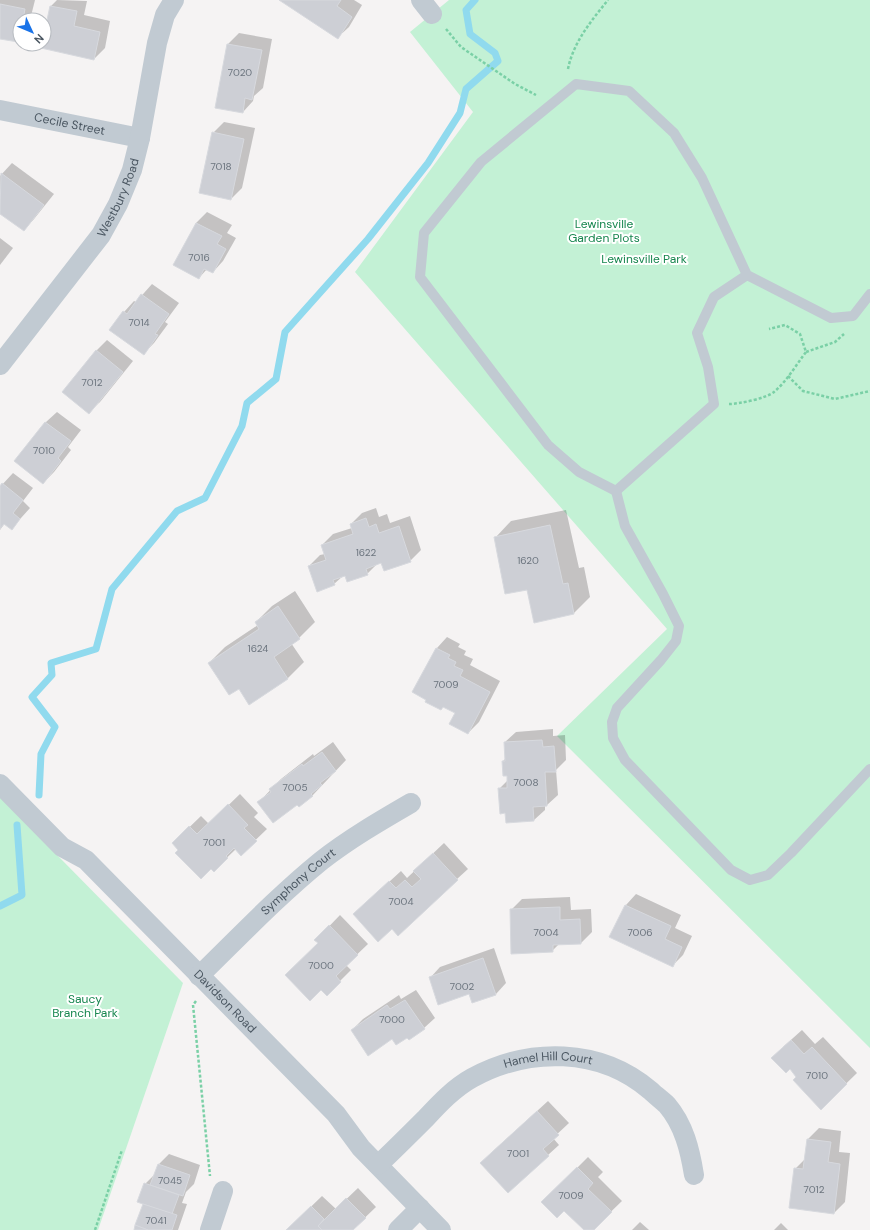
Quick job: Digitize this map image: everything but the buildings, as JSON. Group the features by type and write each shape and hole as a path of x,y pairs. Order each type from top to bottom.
{"street":[{"name":"Westbury Road","path":"0,365 100,235 121,197 132,170 140,138 157,43 165,15 174,0"},
{"name":"Cecile Street","path":"0,110 140,138"},
{"name":"Davidson Road","path":"0,784 62,847 86,860 336,1114 362,1148 441,1230"},
{"name":"Symphony Court","path":"205,981 290,887 323,860 367,829 411,803"},
{"name":"Hamel Hill Court","path":"378,1165 445,1098 470,1079 493,1067 524,1058 554,1056 582,1059 613,1068 640,1082 666,1105 680,1126 690,1149 694,1175"},
{"path":"210,1230 223,1191"},
{"path":"398,1230 420,1208"}],"lane":[{"path":"870,294 853,316 831,318 747,275 702,178 674,133 629,91 576,84 481,162 424,233 420,277 548,446 579,472 616,491 625,526 679,626 676,641 617,708 612,722 613,738 625,760 731,870 750,880 768,875 791,853 870,769"},
{"path":"616,491 714,404 708,367 697,333 714,297 747,275"}],"path":[{"path":"576,84 568,69 573,49 608,0"},
{"path":"461,47 515,84 552,103"},
{"path":"714,404 740,404 773,393 806,352 835,342 851,327 853,316"},
{"path":"769,329 785,325 800,334 806,352"},
{"path":"788,376 803,391 835,399 870,391"},
{"path":"205,981 193,1004 210,1178 223,1191"},
{"path":"95,1230 122,1150"}],"green space":[{"name":"Lewinsville Park","path":"449,0 870,0 870,1048 557,736 667,629 355,272 473,112 410,32"},
{"name":"Saucy Branch Park","path":"0,797 183,983 98,1230 0,1230"}],"waterway":[{"path":"39,795 41,754 55,727 32,697 52,675 51,663 96,649 112,589 177,511 205,498 242,426 247,403 276,379 285,332 368,239 428,163 460,113 466,89 498,61 495,53 470,34 466,10 475,0"},
{"path":"0,906 22,895 17,825"}],"park label":[{"name":"Lewinsville Garden Plots","path":"604,231"}]}
